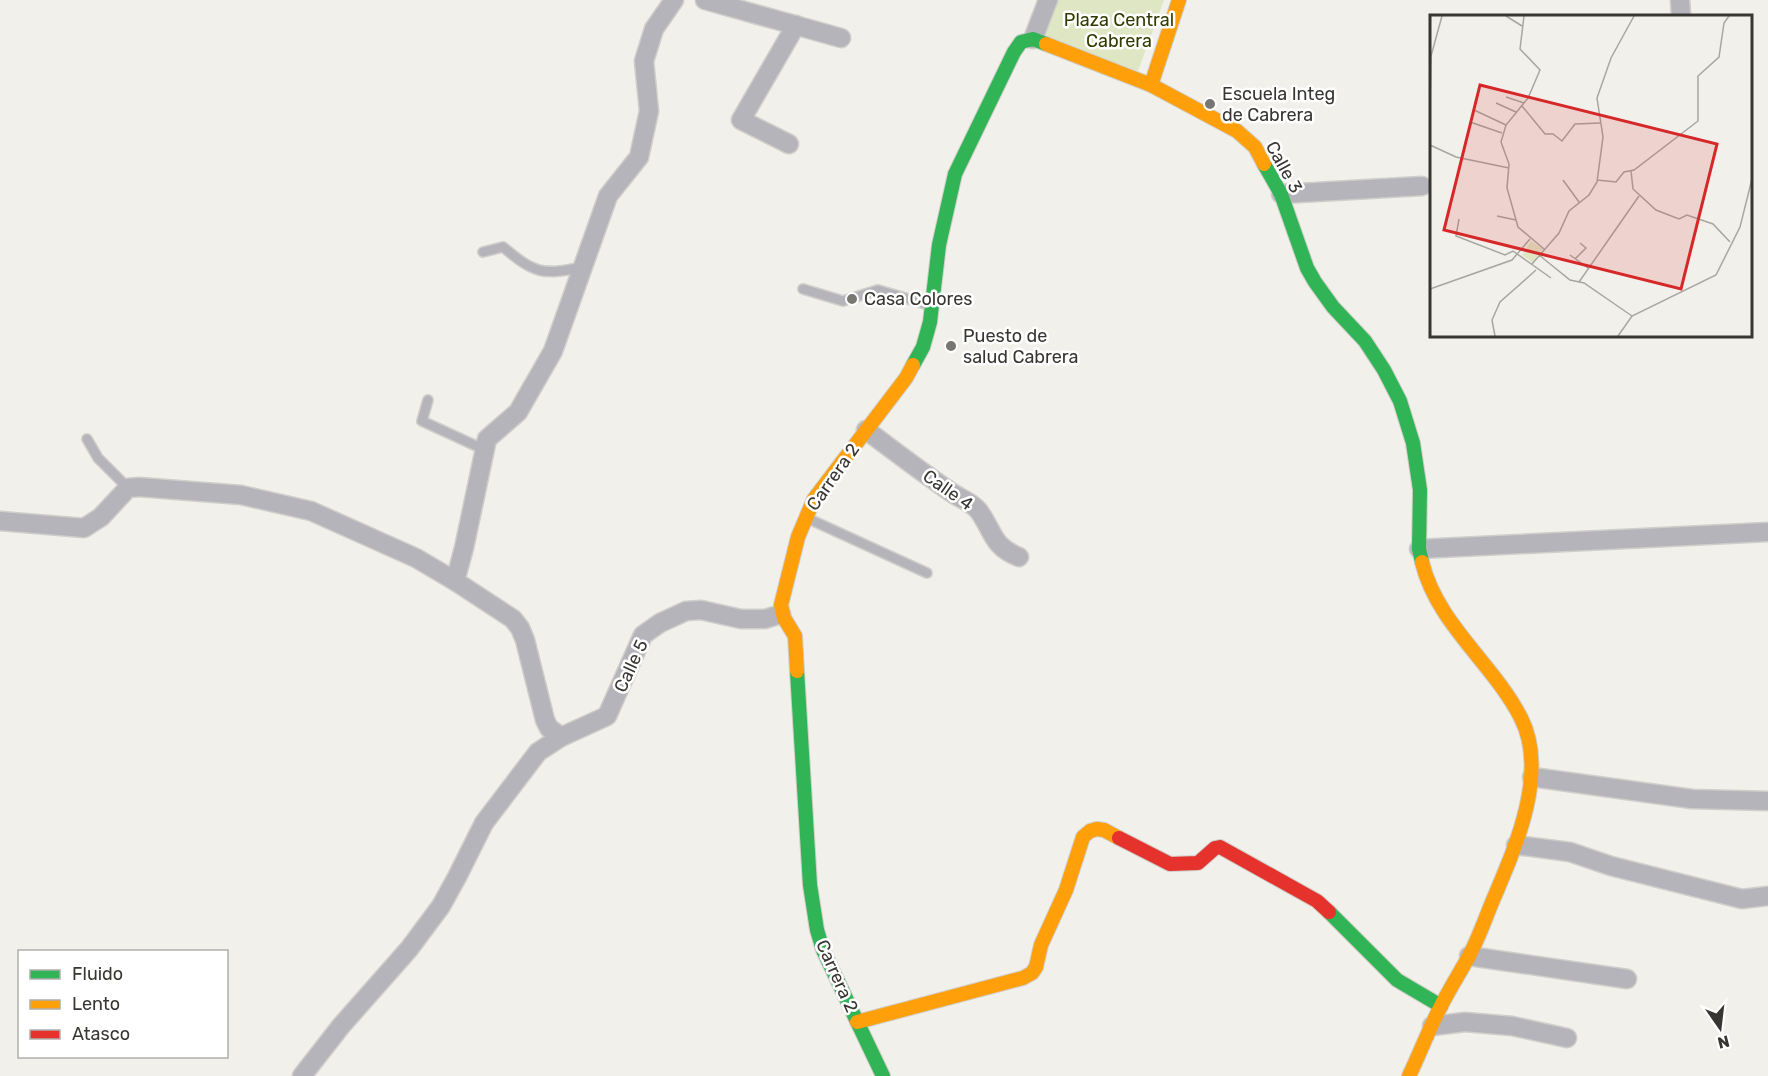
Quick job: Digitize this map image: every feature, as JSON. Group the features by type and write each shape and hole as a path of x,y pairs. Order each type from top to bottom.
{"street":[{"path":"455,581 487,439 518,412 553,351 608,196 639,157 649,111 644,61 654,29 674,0"},
{"path":"705,0 841,38"},
{"name":"Carrera 2","path":"883,1076 823,950 817,930 810,885 795,636 781,614 781,605 797,539 814,499 906,378 923,347 930,322 939,245 955,174 1014,52 1021,42 1033,39 1048,0"},
{"path":"1151,85 1179,0"},
{"path":"1680,0 1681,15"},
{"path":"789,144 741,120 796,25"},
{"name":"Calle 3","path":"1033,39 1151,85 1237,131 1255,147 1281,194 1307,268 1333,307 1365,341 1400,401 1413,443 1420,490 1419,549 1425,574 1446,615 1522,719 1531,745 1532,777 1516,845 1469,956 1441,1006 1409,1076"},
{"path":"1281,194 1422,186"},
{"name":"Calle 4","path":"866,430 953,494 969,501 980,513 995,542 1007,552 1019,557"},
{"path":"0,521 84,528 101,517 128,488 139,487 242,495 311,511 416,558 513,619 525,640 545,720 549,728 561,737"},
{"path":"1419,549 1768,532"},
{"name":"Calle 5","path":"302,1076 341,1026 409,949 441,906 484,823 538,752 561,737 607,716 643,635 660,622 686,611 701,610 741,619 765,619 781,614"},
{"path":"1532,777 1692,799 1768,801"},
{"path":"857,1022 1023,978 1032,973 1036,967 1048,927 1066,890 1083,837 1095,828 1104,830 1170,864 1198,863 1215,848 1228,850 1317,901 1396,980 1441,1006"},
{"path":"1516,845 1570,852 1622,869 1742,899 1768,896"},
{"path":"1469,956 1627,979"},
{"path":"1431,1026 1465,1022 1512,1026 1567,1038"}],"lane":[{"path":"483,252 503,247 528,267 556,273 584,266"},
{"path":"803,289 843,301 878,290 932,306"},
{"path":"428,400 422,421 485,450"},
{"path":"87,440 98,458 128,488"},
{"path":"805,517 927,573"}],"green space":[{"name":"Plaza Central Cabrera","path":"1055,0 1164,0 1138,71 1041,35"}],"traffic: fast":[{"path":"913,365 923,347 930,322 939,245 955,174 1014,52 1021,42 1033,39 1046,44"},
{"path":"1264,164 1281,194 1307,268 1315,282 1333,307 1365,341 1400,401 1413,443 1420,490 1419,549 1422,562"},
{"path":"797,671 810,885 817,930 823,950 883,1076"},
{"path":"1329,912 1397,980 1441,1006"}],"traffic: slow":[{"path":"1151,85 1179,0"},
{"path":"1046,44 1151,85 1237,131 1255,147 1264,164"},
{"path":"797,671 795,636 784,618 781,605 798,537 814,499 906,378 913,365"},
{"path":"1409,1076 1447,994 1475,944 1511,857 1526,810 1532,762 1529,739 1521,718 1496,679 1440,605 1429,584 1422,562"},
{"path":"857,1022 1023,978 1032,973 1036,967 1041,945 1066,890 1083,837 1097,829 1119,838"}],"traffic: jam":[{"path":"1119,838 1170,864 1198,863 1215,848 1220,847 1317,901 1329,912"}],"place":[{"name":"Escuela Integ de Cabrera","path":"1210,104"},
{"name":"Casa Colores","path":"852,299"},
{"name":"Puesto de salud Cabrera","path":"951,346"}]}
